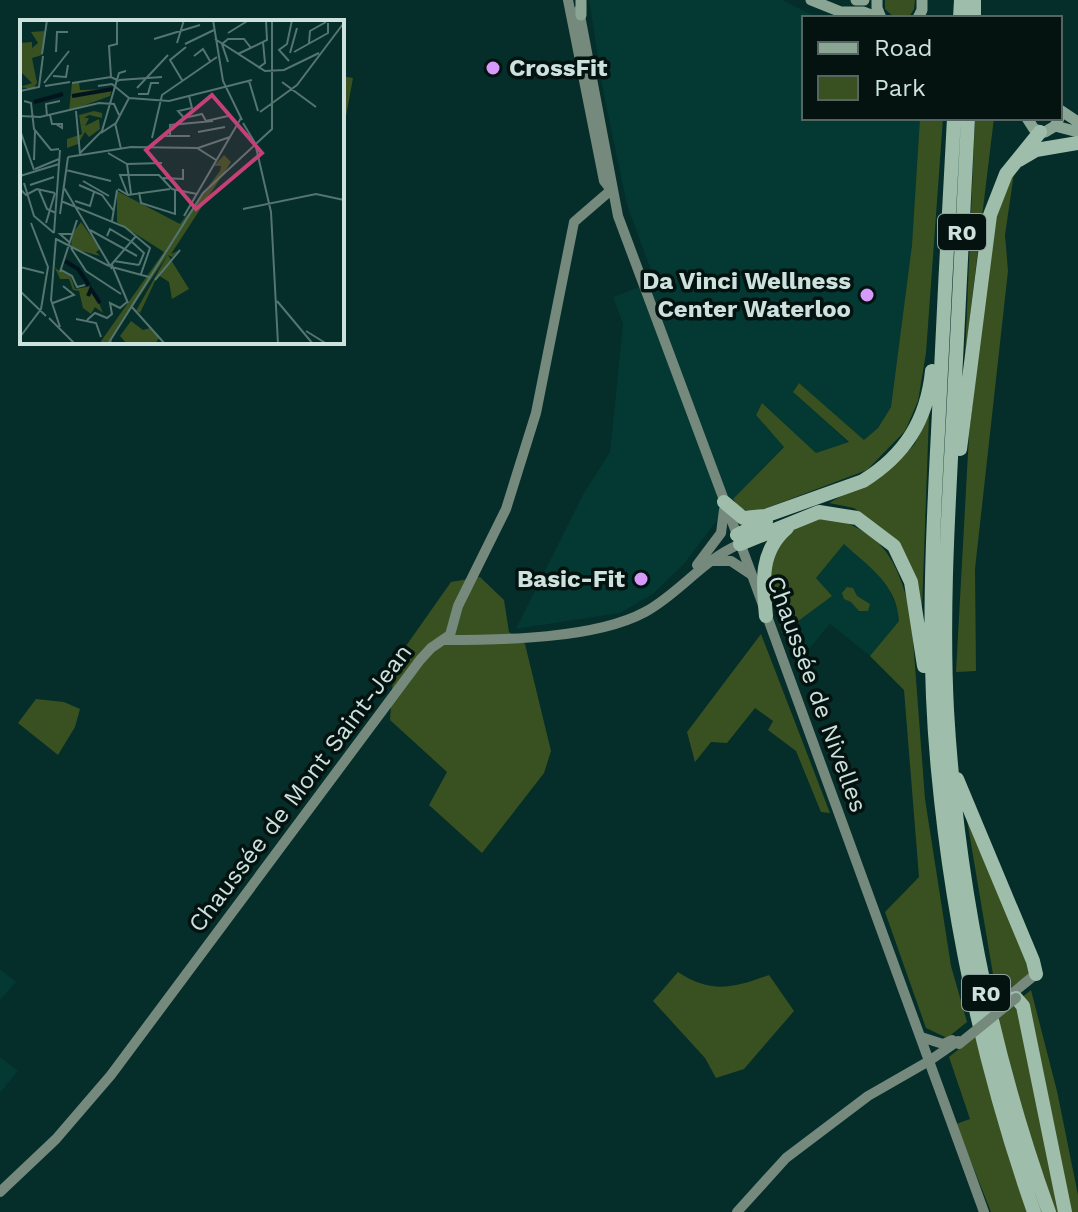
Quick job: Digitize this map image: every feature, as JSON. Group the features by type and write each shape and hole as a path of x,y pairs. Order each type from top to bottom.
{"highway":[{"name":"R0","path":"954,120 933,536 933,687 937,768 949,875 970,991 995,1088 1034,1212"},
{"name":"R0","path":"968,120 949,496 947,708 963,875 985,989 1009,1085 1049,1212"},
{"path":"949,496 957,474 990,215 997,191 1012,165 1040,132"},
{"path":"1012,165 1036,150 1078,143"},
{"path":"724,502 743,518 765,516 863,481 891,462 918,427 927,400 936,336 943,316"},
{"path":"738,539 806,502"},
{"path":"738,539 819,512 857,518 894,546 911,582 925,675 933,687"},
{"path":"766,616 763,583 765,558 775,538 796,520"},
{"path":"952,768 1036,974"},
{"path":"1009,999 1023,1006 1065,1212"}],"main road":[{"name":"Chaussée de Nivelles","path":"568,0 604,181 611,190"},
{"path":"579,0 581,15"},
{"path":"811,0 841,12 863,12 874,16"},
{"path":"856,0 864,0"},
{"name":"Chaussée de Nivelles","path":"581,15 618,216 984,1212"},
{"path":"1028,120 1040,132 1045,132 1057,122 1078,132"},
{"name":"Chaussée de Mont Saint-Jean","path":"0,1192 56,1139 111,1075 420,660 431,648 445,640 452,629 458,606 500,524 527,448 577,219 611,190"},
{"path":"689,577 713,547 724,526 724,502"},
{"path":"713,547 738,539"},
{"path":"445,640 530,636 611,625 646,611 738,539"},
{"path":"708,561 731,561 752,575"},
{"path":"737,1212 786,1158 877,1090 944,1056 1036,974"},
{"path":"921,1037 943,1044 961,1040"}],"shaded area":[{"path":"589,0 782,0 815,16 802,16 802,120 920,120 912,245 891,407 878,428 864,440 799,383 793,392 849,443 816,453 762,403 756,415 784,446 733,499 684,564 653,594 620,613 516,629 584,493 610,452 623,324 613,297 655,281 627,205 603,90"},
{"path":"844,544 887,584 899,621 870,656 830,624 796,664 782,633 831,596 816,578"},
{"path":"0,969 16,982 0,1000"},
{"path":"0,1057 18,1071 0,1093"}],"green space":[{"path":"885,0 915,0 910,16 893,16 885,9"},
{"path":"344,76 353,78 344,116"},
{"path":"920,120 943,120 926,353 918,401 905,431 867,470 756,512 740,509 733,499 784,447 756,415 762,403 816,453 849,442 793,392 799,383 864,440 878,428 891,407 912,245"},
{"path":"975,120 994,120 965,357"},
{"path":"1014,173 1005,235 1008,271 975,569 976,671 956,672 969,435 995,211"},
{"path":"929,415 922,609 896,540 854,508 829,503 890,468 914,445"},
{"path":"828,517 863,531 885,551 900,578 911,613 925,799 951,966 967,1022 947,1038 926,1028 885,912 919,877 904,690 870,656 899,621 893,597 880,577 844,544 816,578 832,596 782,633 766,576 775,542 807,519"},
{"path":"480,577 504,600 509,632 525,644 551,751 544,773 482,853 429,805 447,772 390,720 394,663 451,582"},
{"path":"847,587 853,588 857,596 870,604 868,611 859,611 844,599 842,593"},
{"path":"761,634 830,813 821,812 796,751 768,730 773,721 755,708 727,743 711,742 695,762 687,732"},
{"path":"36,699 64,702 80,709 75,727 58,755 18,723"},
{"path":"965,808 1033,971 997,998"},
{"path":"678,972 701,984 723,987 769,975 794,1011 744,1069 716,1078 705,1058 653,1001"},
{"path":"1031,990 1057,1091 1078,1195 1078,1212 991,1212 956,1124 970,1119 949,1057"}],"place":[{"name":"CrossFit","path":"493,68"},
{"name":"Da Vinci Wellness Center Waterloo","path":"867,295"},
{"name":"Basic-Fit","path":"641,579"}]}
